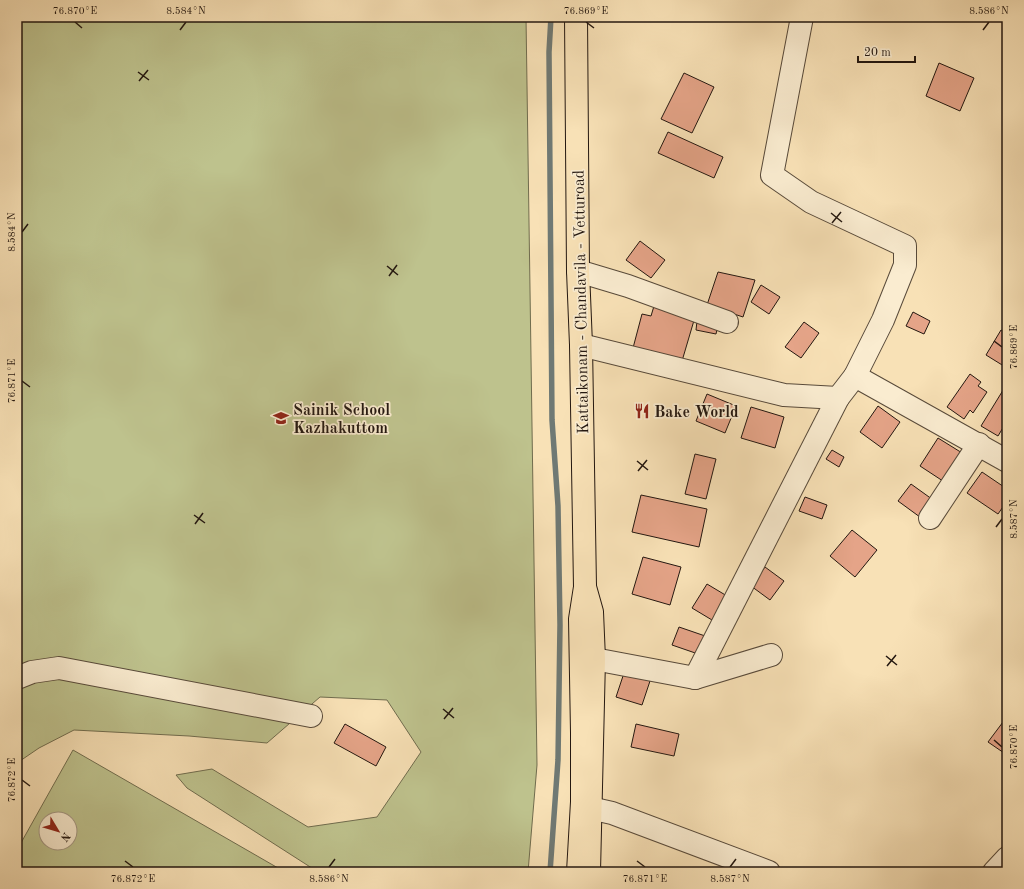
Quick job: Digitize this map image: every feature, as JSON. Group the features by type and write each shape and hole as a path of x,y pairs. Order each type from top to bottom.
{"main road":[{"name":"Kattaikonam - Chandavila - Vetturoad","path":"576,17 578,271 581,345 585,587 580,619 582,802 578,872"},
{"name":"Kattaikonam - Chandavila - Vetturoad","path":"585,587 592,612 594,659 589,872"}],"street":[{"path":"695,678 838,398 855,376 883,320 905,265 905,246 811,202 772,175 802,17"},
{"path":"578,271 628,286 727,322"},
{"path":"581,345 784,395 838,398"},
{"path":"855,376 1007,460"},
{"path":"930,518 978,444"},
{"path":"594,659 695,678 771,655"},
{"path":"17,678 32,672 59,668 310,716"},
{"path":"590,808 612,813 769,872"},
{"path":"994,872 1007,858"}],"green space":[{"name":"Sainik School Kazhakuttom","path":"17,17 526,17 537,765 528,872 318,872 187,788 176,775 212,769 308,827 377,817 421,752 387,700 320,697 267,743 189,736 74,730 39,748 17,763"},
{"path":"73,750 285,872 17,872 17,850 38,812 38,851 78,851 78,811 39,811"}],"building":[{"path":"939,63 974,78 960,111 926,96"},
{"path":"684,73 714,87 692,133 661,119"},
{"path":"668,132 723,157 714,178 658,153"},
{"path":"640,241 665,260 651,278 626,260"},
{"path":"718,272 755,280 743,317 707,305"},
{"path":"761,285 780,297 769,314 751,302"},
{"path":"654,306 695,317 682,361 633,348 642,314 651,316"},
{"path":"913,312 930,321 924,334 906,326"},
{"path":"697,321 718,325 716,334 696,330"},
{"path":"804,322 819,333 801,358 785,347"},
{"path":"1001,330 1007,333 1007,368 986,355"},
{"path":"970,374 981,382 978,386 987,392 973,413 970,410 964,419 947,407"},
{"path":"1005,387 1007,388 1007,421 998,436 981,426"},
{"path":"707,394 736,406 725,433 696,421"},
{"path":"878,406 900,422 882,448 860,432"},
{"path":"751,407 784,417 775,448 741,438"},
{"path":"938,438 967,456 949,485 920,466"},
{"path":"832,450 844,457 839,467 826,459"},
{"path":"695,454 716,459 706,499 685,494"},
{"path":"982,472 1007,489 1007,501 998,514 967,493"},
{"path":"911,484 936,502 924,520 898,501"},
{"path":"641,495 707,509 699,547 632,532"},
{"path":"805,497 827,505 822,519 799,511"},
{"path":"852,530 877,550 855,577 830,556"},
{"path":"643,557 681,567 670,605 632,594"},
{"path":"765,567 784,581 770,600 751,586"},
{"path":"707,584 732,599 717,623 692,608"},
{"path":"679,627 711,638 704,656 672,645"},
{"path":"624,673 650,681 642,705 616,697"},
{"path":"1007,718 1007,755 988,742"},
{"path":"345,724 386,747 376,766 334,743"},
{"path":"636,724 679,734 674,756 631,747"}],"waterway":[{"path":"550,872 558,760 560,625 558,506 552,420 549,52 551,17"}],"place":[{"name":"Bake World","path":"642,411"},
{"name":"Sainik School Kazhakuttom","path":"281,418"}]}
